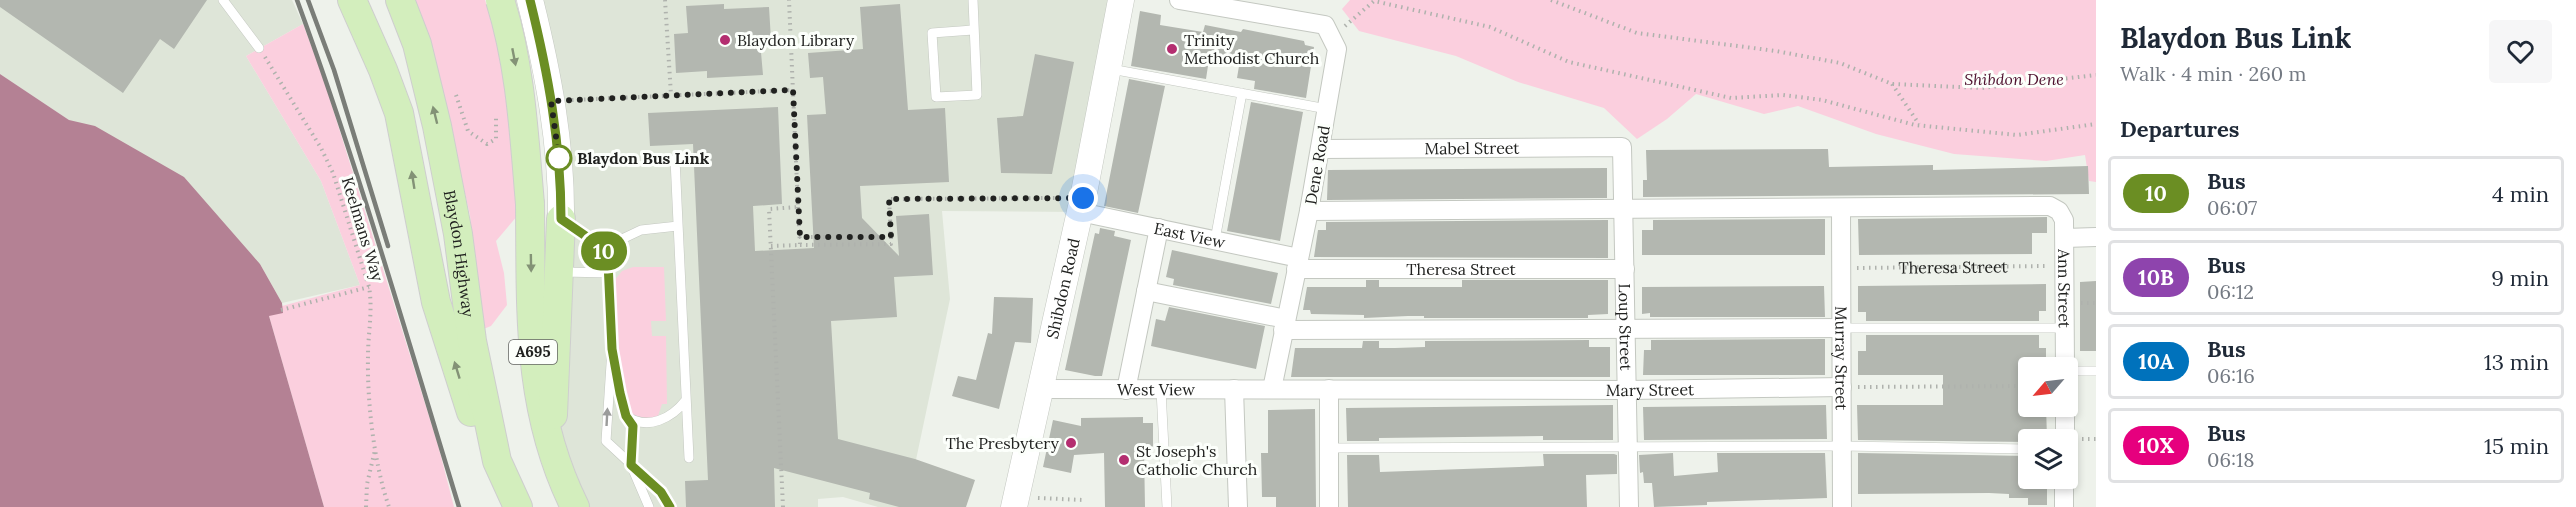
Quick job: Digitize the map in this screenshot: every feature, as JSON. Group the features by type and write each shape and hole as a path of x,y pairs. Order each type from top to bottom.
{"main road":[{"path":"352,0 399,113 436,302 468,407 498,461"},
{"name":"Blaydon Highway","path":"400,0 417,44 438,126 458,234 472,341 498,461 518,507"},
{"name":"A695","path":"500,0 508,25 521,89 530,204 534,366 549,444 575,507"},
{"path":"549,444 555,400 561,219"}],"street":[{"path":"530,0 544,55 562,173 561,219"},
{"name":"Shibdon Road","path":"1015,502 1082,205 1121,0"},
{"path":"1179,0 1325,25 1332,37"},
{"name":"Dene Road","path":"1272,389 1309,212 1327,109 1336,49 1332,37"},
{"name":"Mabel Street","path":"1320,149 1622,147"},
{"name":"Loup Street","path":"1622,147 1629,507"},
{"name":"East View","path":"1082,205 1159,228 1215,240 1298,264"},
{"name":"Ann Street","path":"1841,208 2050,206 2059,211 2064,220 2065,238 2066,357"},
{"path":"1309,212 1841,208"},
{"name":"Murray Street","path":"1841,208 1842,507"},
{"path":"1126,390 1159,228"},
{"path":"2065,238 2096,237"},
{"name":"Theresa Street","path":"1298,264 1625,270"},
{"path":"1146,291 1284,324 1626,329 1842,328"},
{"name":"Mary Street","path":"1272,389 1628,390 1842,387"},
{"name":"West View","path":"1040,389 1272,389"},
{"path":"1234,389 1238,507"},
{"path":"1329,389 1329,507"},
{"path":"2064,489 2064,507"}],"lane":[{"path":"223,0 259,48"},
{"path":"973,0 977,95 936,97 933,33 974,30"},
{"path":"1107,68 1327,109"},
{"path":"1215,240 1242,93"},
{"path":"675,159 689,458"},
{"path":"561,219 603,248 609,273 612,349 606,441 661,492 670,507"},
{"path":"603,248 641,230 678,226"},
{"path":"559,272 609,273"},
{"path":"1842,328 2065,328"},
{"path":"612,349 626,416 633,426 631,465 649,507"},
{"path":"2078,370 2096,371"},
{"path":"1161,390 1167,507"},
{"path":"626,416 645,423 659,421 677,411 686,400"},
{"path":"1329,448 1842,446 2018,449"}],"path":[{"path":"665,0 671,95"},
{"path":"789,0 800,245"},
{"path":"1551,0 1637,33 1776,51 1840,63 1892,84 1982,88 2096,75"},
{"path":"1332,37 1374,1 1490,27 1569,62 1731,98 1783,95 1822,100 1919,125 2017,135 2096,124"},
{"name":"Keelmans Way","path":"259,48 321,148 333,173 369,287 371,301 368,394 389,507"},
{"path":"1892,84 1919,125"},
{"path":"454,87 468,131 487,144 496,139 496,106"},
{"path":"551,101 793,90"},
{"path":"771,246 891,244 889,199 1082,205"},
{"path":"783,507 769,209 798,207"},
{"path":"800,237 891,237"},
{"name":"Theresa Street","path":"1841,268 2064,266"},
{"path":"281,310 369,287"},
{"path":"1842,387 2018,386"},
{"path":"366,507 367,484 376,446"},
{"path":"1015,502 1083,500"}],"shaded area":[{"path":"0,0 292,0 303,24 246,56 321,181 360,285 282,303 260,264 69,120 0,74"},
{"path":"530,0 1121,0 1080,212 942,211 950,299 906,507 878,507 843,497 818,499 818,507 579,507 549,444 561,219"},
{"path":"0,74 69,120 95,126 184,177 260,264 282,303 283,313 269,316 324,507 0,507"}],"green space":[{"path":"413,0 485,0 498,46 509,105 518,215 496,241 504,273 507,305 491,326 481,330 470,215 434,60"},
{"name":"Shibdon Dene","path":"1350,0 2096,0 2096,182 2089,181 2085,155 2046,161 1954,154 1876,134 1798,106 1764,114 1696,94 1667,119 1637,139 1604,108 1518,82 1456,56 1359,31 1342,9"},
{"path":"303,24 322,74 438,445 454,507 324,507 269,316 282,306 360,285 321,181 246,56"},
{"path":"633,267 664,267 666,321 651,321 652,336 666,336 667,404 662,404 656,422 632,420 620,393 610,286 622,271"}],"building":[{"path":"0,0 207,0 174,49 160,39 123,93 0,7"},
{"path":"724,4 724,9 769,7 771,40 760,41 763,75 707,78 707,71 676,73 674,34 688,33 686,6"},
{"path":"900,4 908,110 945,108 949,182 860,186 862,218 899,256 896,216 929,214 933,275 894,277 897,317 831,321 838,439 915,459 975,480 966,507 899,507 869,499 870,493 774,468 775,507 686,507 685,481 708,480 693,144 650,146 648,113 778,107 782,204 753,206 755,251 814,248 807,115 826,114 823,77 810,78 808,53 863,49 860,7"},
{"path":"1140,11 1161,15 1160,25 1203,32 1205,25 1241,32 1243,29 1304,41 1305,45 1314,47 1306,98 1254,89 1255,81 1237,78 1239,66 1209,59 1206,79 1131,66"},
{"path":"1035,54 1074,62 1052,174 1001,173 997,118 1023,116"},
{"path":"1129,79 1165,86 1138,213 1104,206"},
{"path":"1251,102 1303,112 1280,241 1227,231"},
{"path":"1828,149 1829,167 1933,165 1933,170 2088,166 2089,194 1643,197 1643,180 1647,180 1646,150"},
{"path":"1607,168 1607,198 1327,200 1328,170"},
{"path":"2047,217 2047,233 2032,233 2032,254 1859,255 1858,219"},
{"path":"1825,219 1825,255 1642,255 1642,230 1653,230 1653,220"},
{"path":"1608,220 1608,258 1314,257 1318,230 1326,230 1326,222"},
{"path":"1100,228 1115,231 1114,236 1131,240 1102,376 1095,376 1065,370 1095,233 1099,234"},
{"path":"1172,250 1278,273 1271,304 1173,285 1174,279 1166,277"},
{"path":"1366,280 1379,280 1379,287 1462,287 1462,280 1608,280 1608,314 1588,315 1588,318 1424,318 1424,316 1408,316 1364,318 1364,315 1311,314 1310,310 1303,310 1307,287 1366,287"},
{"path":"2096,281 2096,351 2080,351 2080,282"},
{"path":"2046,284 2046,311 2039,311 2039,321 1866,321 1866,312 1858,312 1858,286"},
{"path":"1824,286 1825,317 1650,317 1650,313 1642,314 1642,287"},
{"path":"994,297 1033,298 1031,343 1015,342 999,409 952,396 958,376 976,380 988,333 992,334"},
{"path":"1169,307 1265,326 1256,369 1151,346 1156,319 1165,321"},
{"path":"1866,335 2039,335 2039,348 2046,348 2046,357 2018,357 2018,417 2046,417 2047,429 2018,429 2018,442 1858,440 1857,405 1943,405 1943,375 1858,375 1858,351 1866,351"},
{"path":"1825,339 1825,375 1643,375 1644,350 1651,350 1651,340"},
{"path":"1589,340 1589,347 1610,347 1610,377 1291,377 1295,348 1362,348 1363,341 1379,341 1379,348 1395,348 1425,347 1425,341"},
{"path":"1613,405 1613,440 1543,440 1543,436 1379,438 1379,441 1347,441 1346,408"},
{"path":"1826,405 1827,439 1644,440 1643,407"},
{"path":"1315,409 1316,507 1276,507 1276,497 1262,497 1261,453 1268,453 1268,410"},
{"name":"St Joseph's Catholic Church","path":"1143,417 1143,423 1153,423 1153,450 1144,450 1145,507 1105,507 1104,453 1074,455 1071,473 1043,467 1053,420 1081,426 1081,418"},
{"path":"1673,453 1674,476 1718,472 1717,453 1825,453 1827,498 1707,502 1707,505 1654,507 1652,483 1644,483 1643,472 1640,473 1639,455"},
{"path":"1858,453 2018,456 2018,489 2047,489 2047,505 2028,505 2028,498 2009,498 2009,494 1858,494"},
{"path":"1543,454 1614,454 1617,455 1617,474 1586,475 1587,507 1348,507 1347,455 1379,455 1380,472 1544,466"}],"railway":[{"path":"297,0 361,189 459,507"},
{"path":"308,0 334,70 388,246"}],"bus line":[{"name":"10","path":"530,0 544,55 562,173 561,219 603,248 608,262 612,349 626,416 633,426 631,465 661,492 670,507"}],"place":[{"name":"Blaydon Library","path":"725,40"},
{"name":"Trinity Methodist Church","path":"1172,49"},
{"name":"Blaydon Bus Link","path":"559,158"},
{"name":"The Presbytery","path":"1071,443"},
{"name":"St Joseph's Catholic Church","path":"1124,460"}],"route":[{"path":"559,158 551,101 793,90 800,237 891,237 889,199 1083,198"}]}
